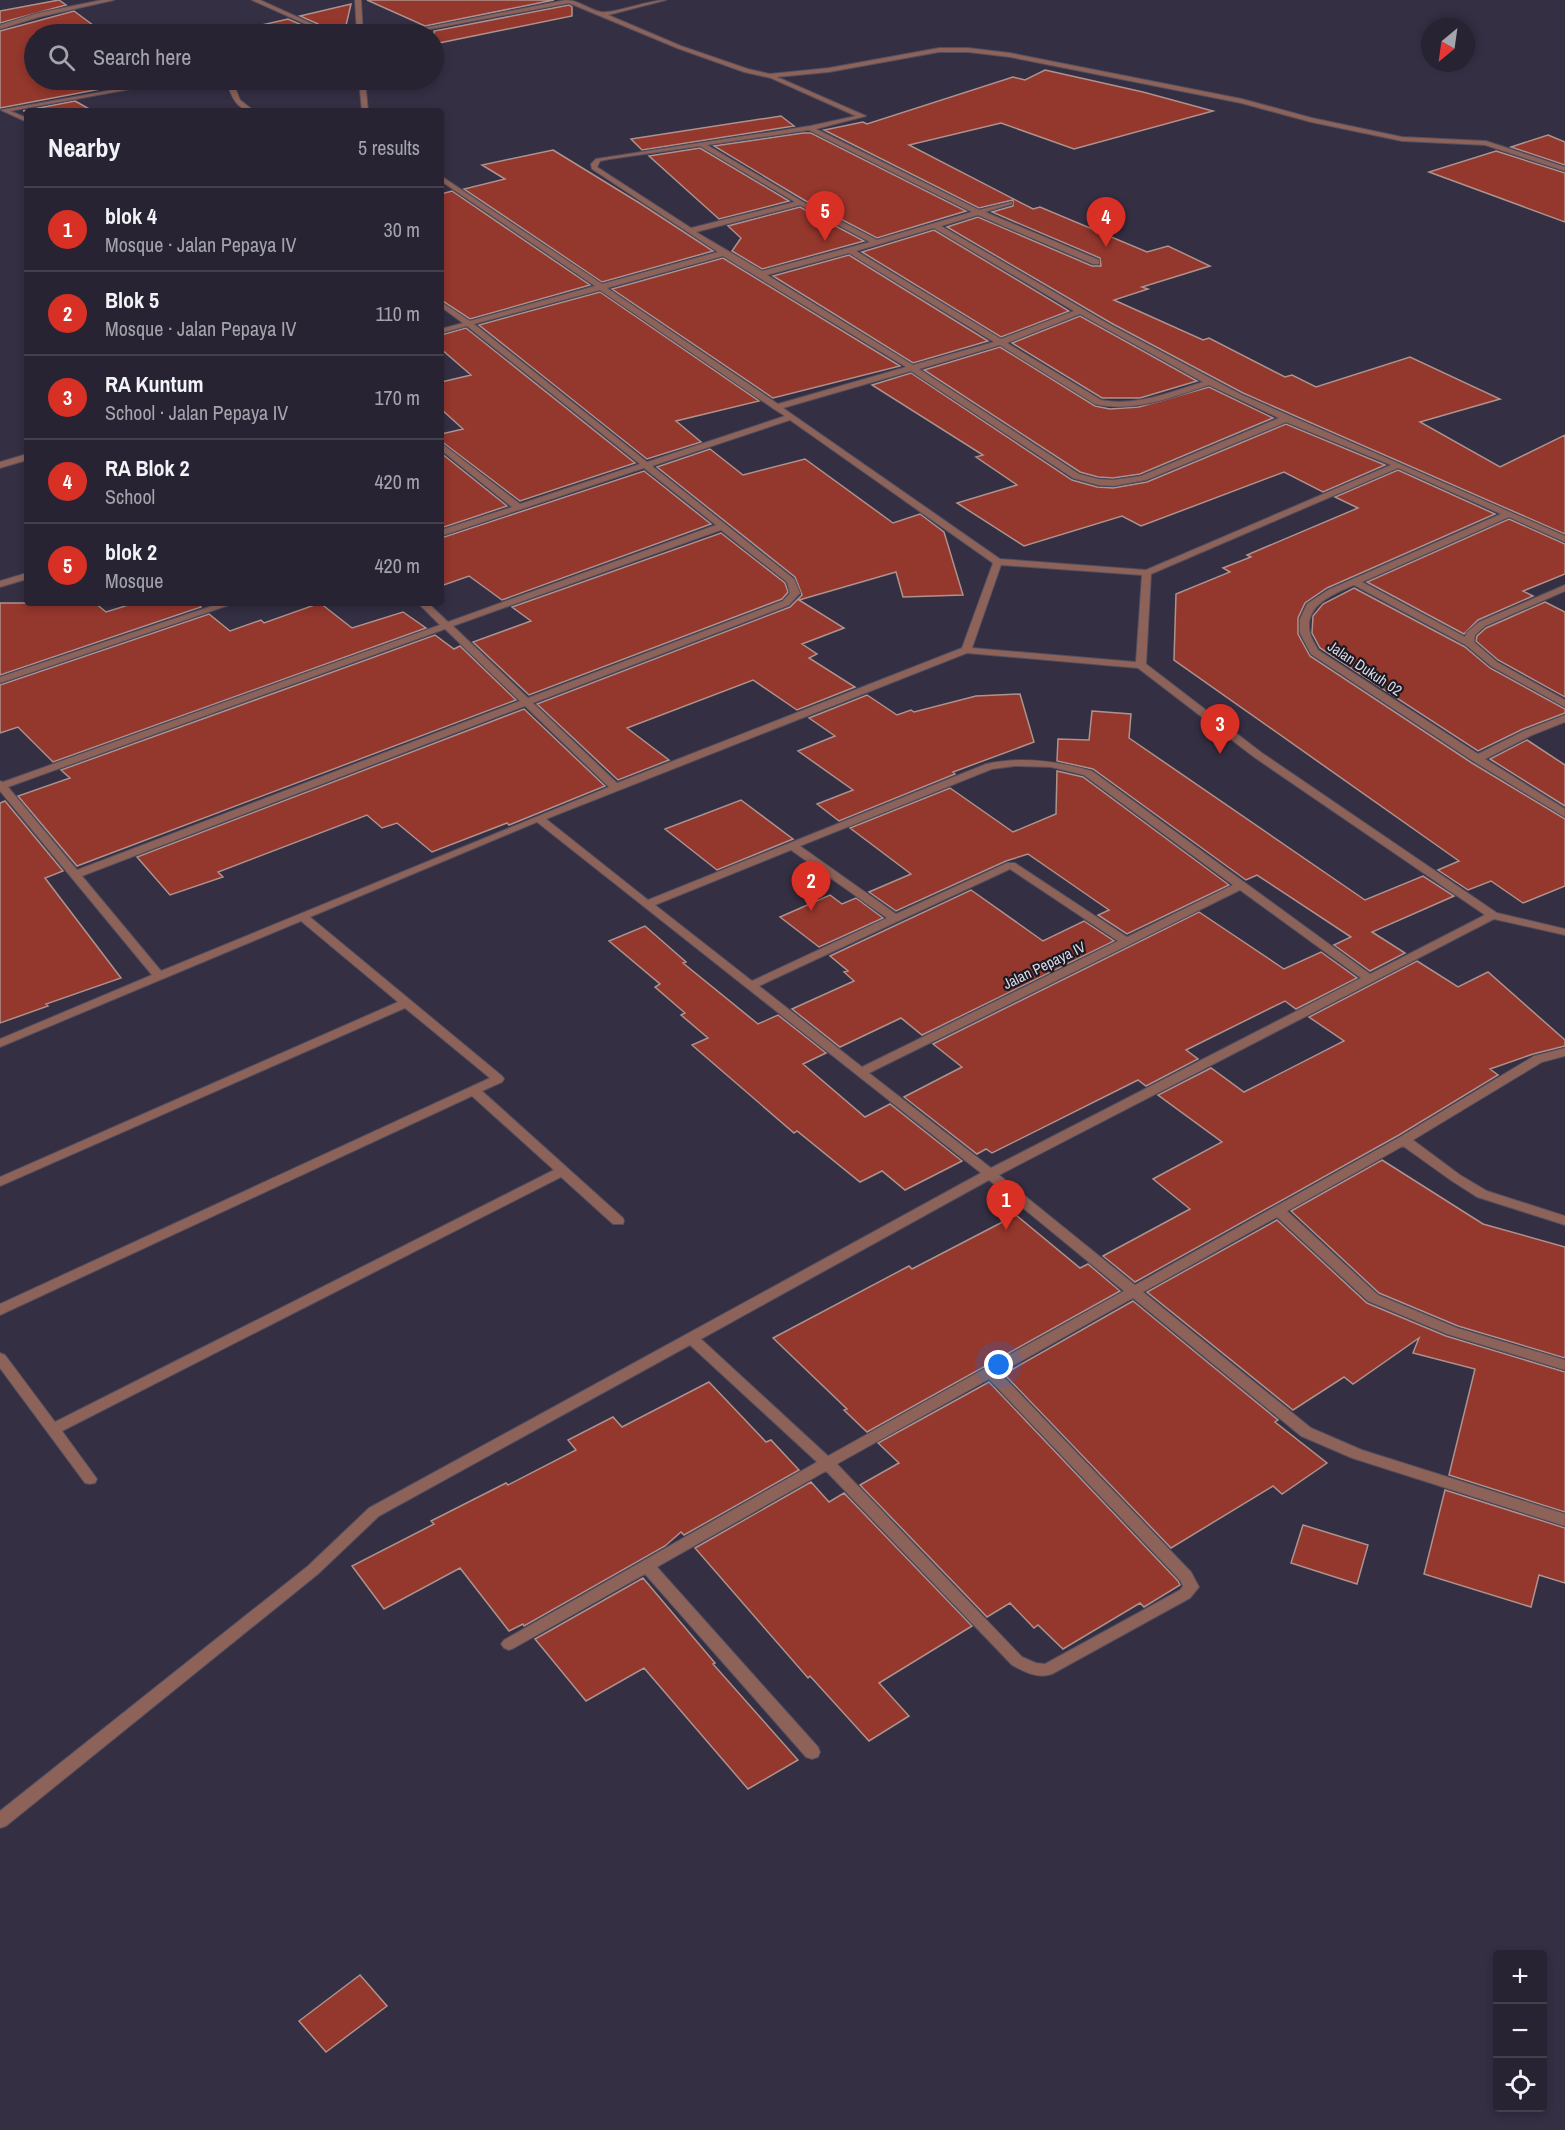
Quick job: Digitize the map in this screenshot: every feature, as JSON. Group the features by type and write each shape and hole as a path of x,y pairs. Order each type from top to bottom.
{"street":[{"path":"0,27 38,15 111,0"},
{"path":"255,0 309,24"},
{"path":"358,0 359,24"},
{"path":"600,15 663,0"},
{"path":"444,25 569,1 679,47 746,71 770,76 863,116 810,128 610,157 598,160 594,168 724,253 911,367 1076,476 1098,482 1113,483 1143,478 1286,419"},
{"path":"770,76 829,70 939,50 968,50 1010,55 1242,101 1311,120 1402,139 1486,143 1565,169"},
{"path":"24,119 4,110 117,90"},
{"path":"233,90 237,101 247,108"},
{"path":"363,90 365,108"},
{"path":"810,128 978,212 1096,262"},
{"path":"701,144 801,203 878,243"},
{"path":"444,180 777,407 998,562 1147,573 1398,465"},
{"path":"690,231 801,203"},
{"path":"761,274 878,243 1010,203"},
{"path":"935,225 1079,312 1210,382 1286,419 1398,465 1565,539"},
{"path":"850,250 1098,402 1109,405 1132,404 1210,382"},
{"path":"444,330 724,253"},
{"path":"75,875 786,603 795,592 791,581 444,306"},
{"path":"777,407 1002,342 1079,312"},
{"path":"444,532 790,417"},
{"path":"444,448 518,507"},
{"path":"0,465 24,458"},
{"name":"Jalan Dukuh 02","path":"1509,514 1331,592 1310,606 1305,619 1305,633 1314,652 1339,670 1565,814"},
{"path":"158,975 1,785 723,526"},
{"path":"966,650 998,562"},
{"path":"1141,665 1147,573"},
{"path":"0,584 24,577"},
{"path":"1355,582 1469,643 1494,664 1564,705"},
{"path":"1469,643 1470,634 1482,624 1565,588"},
{"path":"0,680 218,606"},
{"path":"426,606 616,788"},
{"path":"0,1043 538,818 966,650 1141,665 1258,755 1493,915 1565,932"},
{"path":"1477,759 1528,733 1565,718"},
{"path":"647,904 990,766 1014,762 1041,762 1088,773 1369,979"},
{"path":"538,818 990,1174 1306,1432 1357,1454 1565,1520"},
{"path":"792,846 895,919"},
{"path":"751,986 1011,865 1125,941"},
{"name":"Jalan Pepaya IV","path":"861,1072 1241,885"},
{"path":"0,1821 313,1570 374,1512 990,1174 1493,915"},
{"path":"0,1310 498,1078 302,916"},
{"path":"0,1182 406,1003"},
{"path":"509,1644 1404,1140 1538,1059 1565,1052"},
{"path":"473,1090 618,1221"},
{"path":"1404,1140 1482,1194 1565,1221"},
{"path":"53,1429 562,1171"},
{"path":"1278,1210 1373,1298 1452,1331 1565,1365"},
{"path":"691,1338 827,1463 1017,1661 1034,1669 1047,1670 1189,1591 1191,1587 1186,1576 991,1372"},
{"path":"0,1358 90,1479"},
{"path":"647,1566 812,1752"}],"building":[{"path":"59,0 66,5 0,23 0,11"},
{"path":"367,0 554,0 435,24 421,24"},
{"path":"351,4 346,24 318,24 300,16"},
{"path":"569,5 572,7 572,16 444,42 444,29"},
{"path":"74,11 92,24 26,24"},
{"path":"288,19 300,24 266,24"},
{"path":"24,25 24,90 95,90 0,108 0,31"},
{"path":"1045,70 1143,92 1213,111 1074,149 1001,123 909,145 1033,209 1040,207 1147,252 1168,246 1210,266 1142,287 1148,289 1114,300 1203,340 1209,338 1285,377 1292,375 1316,387 1410,357 1500,399 1420,422 1500,467 1565,435 1565,534 1243,393 1111,323 947,227 978,217 1092,266 1101,266 1100,258 992,212 1013,206 1013,200 979,208 824,130 863,122 867,124 1013,77 1025,80"},
{"path":"75,101 88,108 39,108"},
{"path":"781,116 794,126 642,150 631,139"},
{"path":"811,133 966,211 877,238 804,200 714,146"},
{"path":"1548,135 1565,142 1565,165 1511,147"},
{"path":"700,148 789,201 719,219 649,156"},
{"path":"553,150 713,251 602,282 464,189 505,179 482,165"},
{"path":"1496,151 1565,173 1565,222 1429,172"},
{"path":"452,191 590,285 470,319 444,302 444,193"},
{"path":"800,207 864,241 762,269 732,251 741,238 728,226"},
{"path":"934,230 1069,311 1001,337 862,252"},
{"path":"849,255 988,341 913,363 773,276"},
{"path":"723,258 900,366 773,398 612,289"},
{"path":"600,292 759,401 676,421 701,442 647,459 479,325"},
{"path":"1080,316 1197,381 1140,398 1102,398 1012,343"},
{"path":"466,328 635,463 520,501 444,443 444,433 463,429 444,412 444,381 471,375 444,352 444,334"},
{"path":"1000,347 1095,406 1110,409 1139,407 1209,387 1273,418 1140,474 1113,478 1098,477 1080,472 924,370"},
{"path":"911,373 1072,480 1097,487 1113,488 1147,482 1286,424 1385,465 1323,492 1284,472 1141,526 1122,516 1024,546 957,503 1017,485 976,457 983,455 872,385"},
{"path":"710,449 743,475 805,459 893,523 920,514 944,532 963,595 903,597 896,572 799,600 844,628 802,644 817,654 809,658 855,687 797,710 753,680 627,728 669,760 618,780 537,704 790,607 802,595 795,577 657,467"},
{"path":"444,455 507,506 444,527"},
{"path":"1398,470 1495,514 1327,588 1305,603 1298,618 1298,634 1310,656 1472,763 1565,819 1565,886 1523,903 1491,881 1468,890 1438,870 1459,861 1174,660 1176,594 1230,572 1223,568 1251,557 1247,555 1358,508 1335,497"},
{"path":"644,471 711,524 502,600 469,576 444,585 444,537"},
{"path":"1509,519 1565,544 1565,574 1523,591 1533,596 1478,620 1464,634 1367,582"},
{"path":"721,533 785,583 788,592 782,599 529,695 473,642 531,621 512,607"},
{"path":"1354,588 1465,647 1490,668 1565,709 1565,713 1523,729 1478,751 1320,648 1312,633 1313,616 1323,604"},
{"path":"1545,602 1565,612 1565,697 1498,660 1476,641 1477,636 1486,628"},
{"path":"0,603 24,603 24,606 99,606 106,612 125,606 201,607 0,675"},
{"path":"312,606 324,606 352,628 403,612 426,628 53,762 18,727 0,733 0,685 209,614 230,631 261,620 264,623"},
{"path":"435,635 454,649 460,646 516,700 77,866 18,796 70,778 61,770"},
{"path":"1020,694 1034,742 953,772 955,774 839,821 817,804 853,790 798,751 835,736 809,718 867,695 897,715 976,696"},
{"path":"524,709 605,786 509,825 507,823 432,852 397,823 382,828 367,815 218,872 223,877 170,895 137,857"},
{"path":"1092,711 1131,714 1129,738 1365,900 1423,876 1454,896 1372,932 1405,953 1370,971 1334,945 1351,937 1257,875 1246,880 1093,769 1057,761 1058,739 1089,740"},
{"path":"1527,740 1565,765 1565,806 1490,759"},
{"path":"1057,771 1083,777 1229,885 1127,934 1098,915 1109,910 1028,854 1006,861 896,911 869,892 911,874 850,828 950,788 1013,832 1056,814"},
{"path":"741,800 793,839 717,870 665,829"},
{"path":"5,801 63,871 45,878 121,978 0,1023 0,803"},
{"path":"971,890 1043,941 1084,921 1114,941 922,1035 901,1018 840,1047 792,1009 854,981 844,972 848,971 830,956"},
{"path":"830,895 842,904 856,898 883,918 819,947 780,917"},
{"path":"1199,912 1284,969 1321,952 1357,978 1296,1009 1285,1001 1186,1050 1198,1059 1146,1086 1138,1080 992,1153 986,1149 977,1154 904,1097 962,1067 933,1044"},
{"path":"645,926 686,962 683,963 758,1024 778,1015 826,1053 803,1064 865,1117 890,1104 962,1161 905,1190 882,1171 860,1182 797,1131 794,1133 692,1045 708,1038 681,1015 685,1013 655,987 660,984 609,941"},
{"path":"1417,961 1458,987 1488,972 1565,1040 1565,1046 1490,1069 1498,1075 1399,1135 1135,1282 1103,1256 1190,1209 1153,1179 1222,1142 1158,1095 1211,1068 1244,1092 1344,1041 1309,1017"},
{"path":"1382,1160 1483,1224 1565,1247 1565,1358 1458,1326 1379,1293 1291,1211"},
{"path":"1016,1215 1080,1268 1088,1264 1120,1291 867,1432 844,1410 847,1409 773,1338 909,1266 912,1269"},
{"path":"1277,1220 1367,1303 1446,1336 1565,1372 1565,1512 1449,1475 1475,1369 1413,1353 1419,1338 1353,1384 1344,1377 1293,1410 1147,1292"},
{"path":"1133,1301 1278,1420 1275,1422 1327,1463 1282,1494 1273,1486 1171,1548 1004,1374"},
{"path":"709,1382 766,1442 771,1440 799,1470 684,1535 681,1532 665,1546 524,1626 523,1624 509,1631 460,1568 384,1609 352,1566 434,1524 431,1521 576,1450 568,1440 613,1417 622,1427"},
{"path":"989,1382 1180,1585 1144,1607 1140,1603 1063,1649 1038,1625 1034,1628 1010,1603 987,1617 860,1485 899,1463 878,1443"},
{"path":"811,1482 829,1502 844,1493 972,1626 879,1683 909,1716 869,1741 810,1676 808,1678 695,1548"},
{"path":"1445,1490 1565,1528 1565,1583 1539,1575 1531,1607 1424,1574"},
{"path":"1303,1525 1368,1545 1357,1584 1291,1563"},
{"path":"643,1578 715,1663 713,1664 798,1760 748,1789 644,1668 586,1701 535,1639"},
{"path":"360,1975 387,2006 326,2052 299,2021"}],"place":[{"name":"blok 2","path":"825,241"},
{"name":"RA Blok 2","path":"1106,247"},
{"name":"RA Kuntum","path":"1220,754"},
{"name":"Blok 5","path":"811,911"},
{"name":"blok 4","path":"1006,1230"}]}
